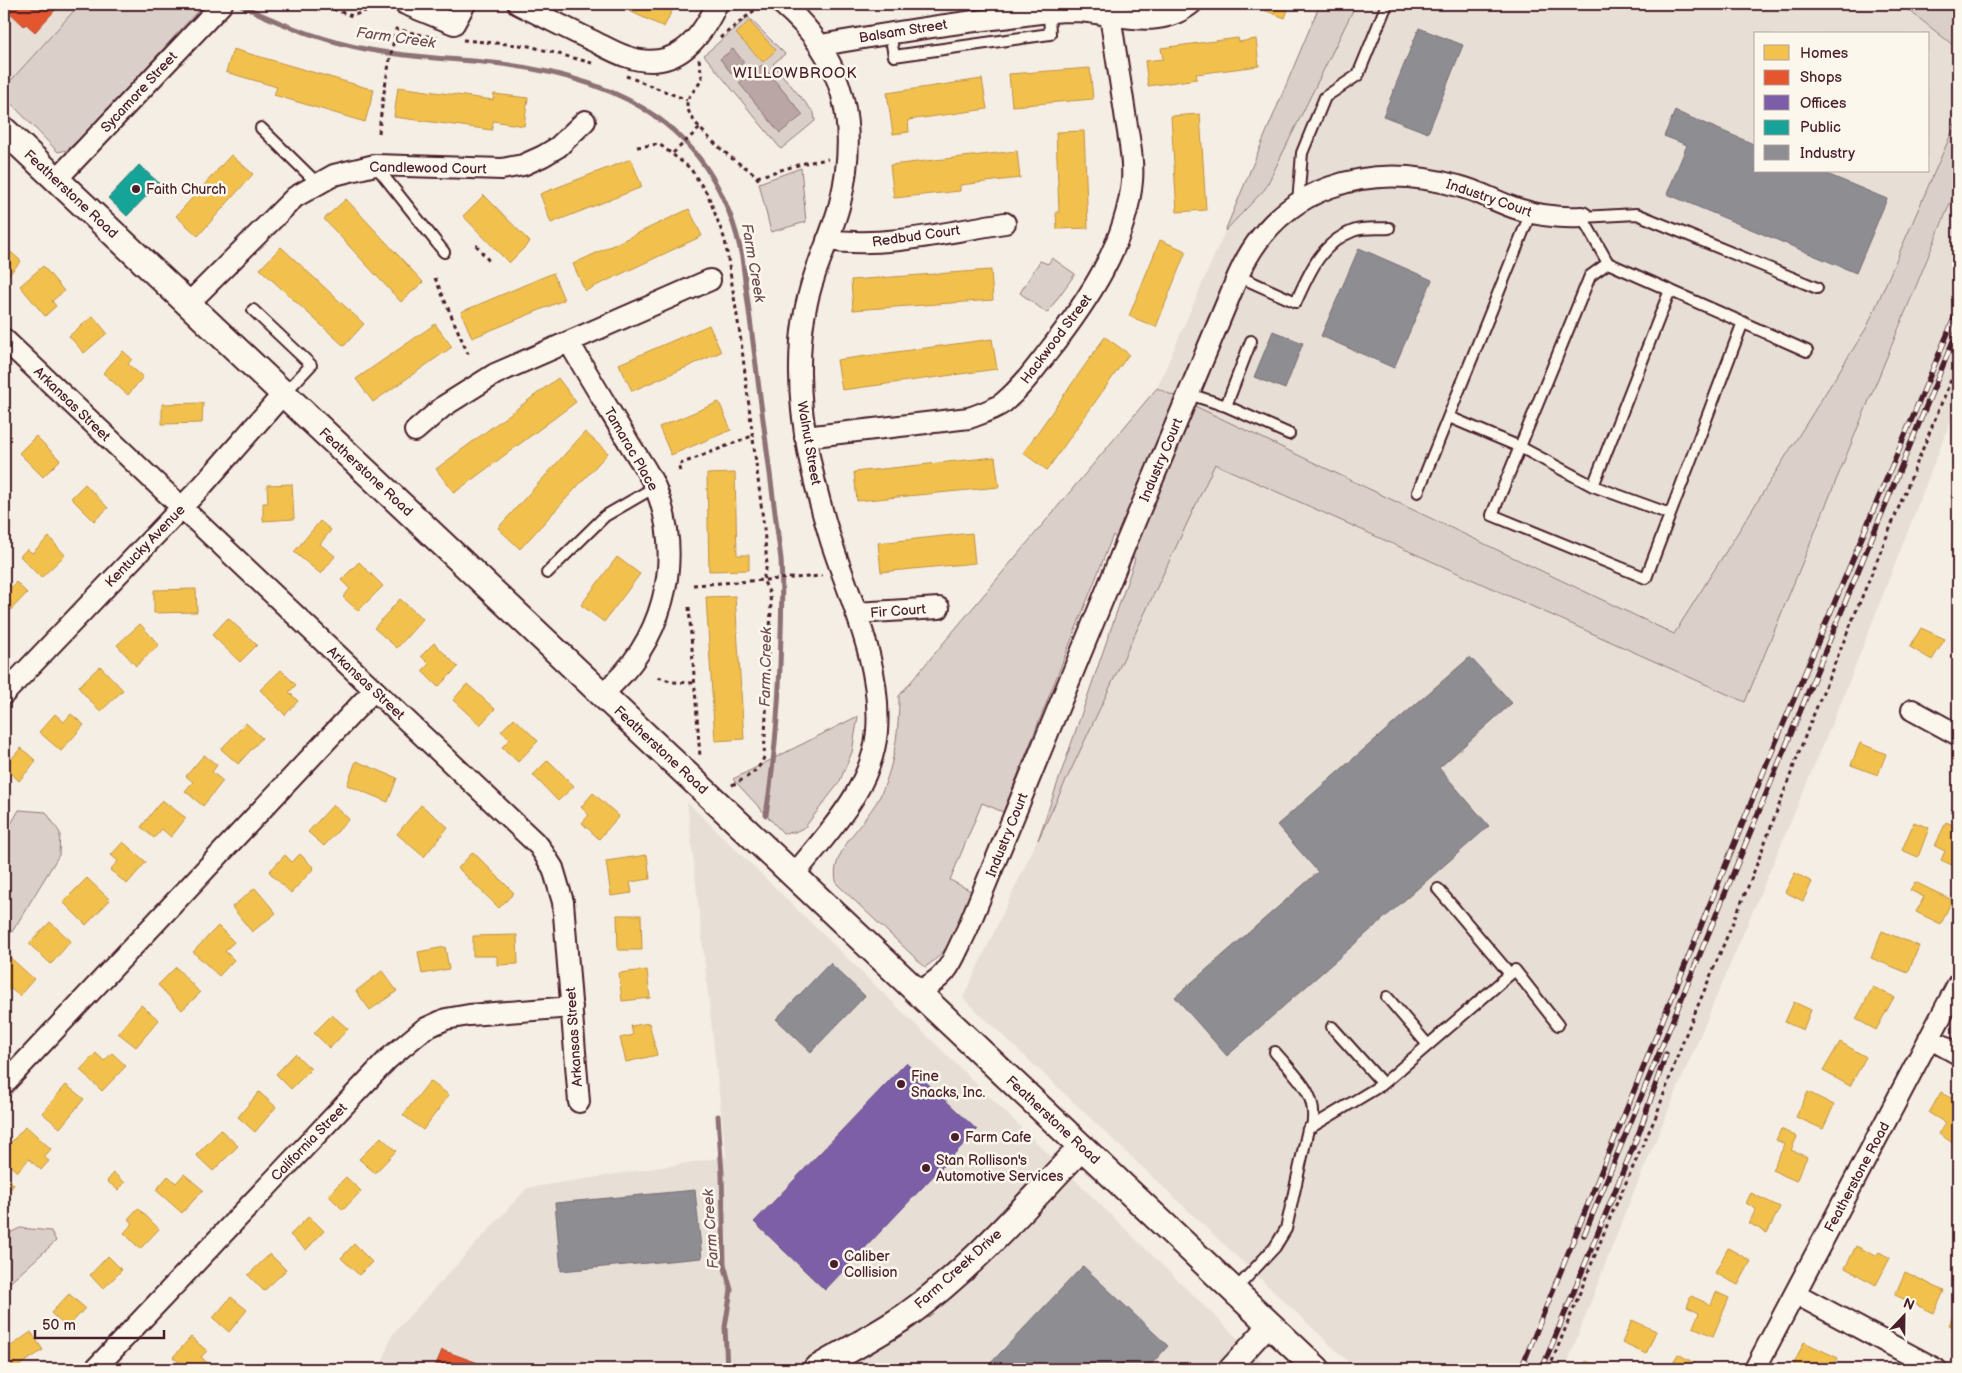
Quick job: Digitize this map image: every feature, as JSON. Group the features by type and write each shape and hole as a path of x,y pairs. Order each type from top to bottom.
{"street":[{"name":"Sycamore Street","path":"56,180 222,4"},
{"path":"405,4 454,24 465,4"},
{"path":"518,4 624,56 652,61 677,55 689,47 706,25 717,4"},
{"name":"Walnut Street","path":"782,4 800,19 821,45 842,89 848,136 847,167 840,204 809,296 800,354 800,393 805,437 821,504 856,614 875,682 878,708 874,747 862,783 849,805 794,875"},
{"name":"Balsam Street","path":"821,45 1024,10 1074,11 1132,20 1152,19 1178,12 1191,4"},
{"name":"Hackwood Street","path":"805,437 969,418 984,413 1002,404 1023,385 1078,314 1116,242 1129,204 1132,178 1131,152 1110,16"},
{"name":"Candlewood Court","path":"188,304 295,197 334,175 375,165 502,169 524,165 558,147 584,121"},
{"name":"Featherstone Road","path":"4,130 1317,1369"},
{"name":"Industry Court","path":"917,992 937,982 947,971 967,930 1238,276 1252,250 1267,230 1298,203 1328,187 1346,181 1376,177 1407,176 1461,186 1517,209 1559,217 1582,217"},
{"name":"Redbud Court","path":"827,240 853,243 879,242 1005,223"},
{"path":"415,431 469,389 495,374 710,280"},
{"name":"Arkansas Street","path":"4,339 528,835 548,858 564,902 579,1102"},
{"name":"Tamarac Place","path":"569,342 655,487 667,527 670,558 661,610 650,635 636,658 618,680 602,694"},
{"name":"Kentucky Avenue","path":"4,694 181,508 283,394"},
{"name":"Fir Court","path":"856,614 939,608"},
{"path":"4,1084 374,690"},
{"path":"1912,710 1958,735"},
{"name":"Featherstone Road","path":"1755,1369 1958,984"},
{"name":"California Street","path":"95,1369 381,1066 413,1037 435,1024 456,1016 572,1007"},
{"path":"1929,1038 1958,1054"},
{"name":"Farm Creek Drive","path":"816,1369 885,1329 944,1285 995,1237 1082,1147"},
{"path":"1796,1294 1936,1369"},
{"path":"1229,1369 1270,1324"}],"lane":[{"path":"1298,203 1302,153 1325,98 1358,75 1387,4"},
{"path":"890,33 894,56 1050,34 1049,12"},
{"path":"261,128 317,183"},
{"path":"375,165 444,252"},
{"path":"1418,492 1531,212"},
{"path":"1806,351 1608,262 1582,217 1637,214 1817,288"},
{"path":"1238,276 1296,302 1312,266 1329,244 1355,230 1388,228"},
{"path":"1608,262 1590,276 1492,515 1646,578 1742,322"},
{"path":"1593,486 1670,290"},
{"path":"253,310 311,364 283,394"},
{"path":"1226,406 1251,340"},
{"path":"1188,394 1226,406 1289,434"},
{"path":"1448,417 1520,447 1593,486 1670,514"},
{"path":"547,572 605,516 655,487"},
{"path":"1438,889 1510,974"},
{"path":"1234,1291 1275,1247 1286,1229 1308,1129 1383,1084 1515,970 1558,1025"},
{"path":"1387,997 1428,1045"},
{"path":"1332,1027 1383,1084"},
{"path":"1275,1052 1309,1092 1315,1112 1312,1127"}],"path":[{"path":"332,9 352,16 379,6"},
{"path":"715,42 756,9"},
{"path":"379,132 383,92 390,69 396,29 423,37 446,39"},
{"path":"456,40 529,46 601,66"},
{"path":"701,53 699,60 702,73 701,82 688,100 688,110 700,128 728,155 757,177 760,182"},
{"path":"617,73 688,100"},
{"path":"674,152 700,128"},
{"path":"637,147 657,144 674,152 693,171 704,187 725,240 741,341 767,560 765,580 771,600 764,757 761,765 754,772 730,786"},
{"path":"757,177 805,162 828,159"},
{"path":"476,245 488,260"},
{"path":"435,278 468,354"},
{"path":"1549,1369 1610,1218 1656,1116 1683,1040 1750,882 1808,726 1958,363"},
{"path":"680,471 678,466 752,436"},
{"path":"693,585 822,576"},
{"path":"689,607 700,757"},
{"path":"658,677 673,682 694,683"}],"shaded area":[{"path":"4,4 80,4 4,88"},
{"path":"80,4 204,4 89,130 67,150 58,152 4,96 4,88"},
{"path":"1320,4 1356,4 1265,189 1225,231"},
{"path":"1356,4 1901,4 1958,49 1958,118 1867,327 1674,634 1157,388 1225,231 1265,188"},
{"path":"1901,4 1958,4 1958,49"},
{"path":"748,17 785,54 773,64 814,113 815,121 781,149 704,55"},
{"path":"733,49 744,62 731,73 720,59"},
{"path":"762,65 803,115 780,133 739,83"},
{"path":"1958,118 1958,184 1745,702 1215,464 1038,840 1135,559 1113,535 1003,812 982,803 950,880 971,891 954,934 943,952 925,967 837,884 835,873 843,849 881,794 890,770 895,746 899,696 1157,388 1674,634 1867,327"},
{"path":"801,168 806,222 771,232 759,183"},
{"path":"1958,186 1958,402 1842,700 1625,1213 1565,1369 1356,1369 963,998 1214,464 1745,702"},
{"path":"1052,258 1075,274 1047,313 1020,293 1040,261 1048,264"},
{"path":"858,716 852,752 839,783 805,827 795,832 783,833 733,779"},
{"path":"687,802 1269,1369 380,1369 392,1335 527,1188 726,1157"},
{"path":"19,810 46,812 60,833 59,855 12,932 4,938 4,836"},
{"path":"20,1228 51,1231 56,1241 4,1288 4,1236"}],"building: Homes":[{"path":"614,4 675,4 664,27"},
{"path":"1258,4 1290,4 1285,18 1256,7"},
{"path":"749,21 776,50 763,62 736,34"},
{"path":"1238,38 1239,42 1256,39 1259,66 1196,74 1197,79 1148,86 1145,61 1163,59 1161,48"},
{"path":"233,49 374,90 365,122 274,95 277,87 226,72"},
{"path":"1090,68 1093,99 1012,106 1009,74"},
{"path":"982,79 987,109 908,120 909,132 893,134 887,93"},
{"path":"398,87 493,100 494,94 528,98 524,126 493,121 492,130 394,117"},
{"path":"1200,114 1206,210 1177,212 1171,116"},
{"path":"1084,131 1088,228 1057,229 1056,212 1059,212 1056,132"},
{"path":"1017,151 1020,178 960,185 960,191 894,198 890,165"},
{"path":"231,155 253,174 198,236 176,216"},
{"path":"631,159 642,187 551,223 540,194"},
{"path":"484,195 530,242 509,263 463,216"},
{"path":"346,199 423,282 401,302 324,219"},
{"path":"689,209 702,236 585,291 573,264"},
{"path":"1160,240 1186,251 1156,327 1129,316"},
{"path":"4,246 21,261 7,277 4,273"},
{"path":"281,247 364,324 344,346 260,269"},
{"path":"43,266 64,291 52,301 56,306 45,316 20,286"},
{"path":"991,270 993,300 853,310 851,280"},
{"path":"553,273 564,300 472,338 461,312"},
{"path":"93,316 107,333 84,353 69,336"},
{"path":"435,324 452,347 373,402 356,379"},
{"path":"709,325 721,352 632,391 619,364"},
{"path":"1105,337 1129,354 1047,470 1023,453"},
{"path":"992,339 997,369 842,390 837,360"},
{"path":"123,351 132,359 128,364 143,377 128,395 103,373"},
{"path":"558,378 576,402 454,493 436,469"},
{"path":"719,402 731,430 671,455 659,427"},
{"path":"203,403 202,423 162,424 162,404"},
{"path":"585,432 608,453 520,549 498,528"},
{"path":"36,436 60,460 43,477 19,453"},
{"path":"995,457 999,487 857,501 854,472"},
{"path":"735,473 737,555 749,555 749,570 709,571 707,474"},
{"path":"1958,482 1958,500 1951,497"},
{"path":"85,484 108,508 94,521 71,498"},
{"path":"292,484 294,519 263,521 263,503 268,503 267,485"},
{"path":"320,521 331,530 320,544 335,556 321,574 294,552"},
{"path":"972,533 975,563 881,572 878,543"},
{"path":"49,537 65,555 41,578 20,556 27,549 32,553"},
{"path":"617,557 640,574 604,622 581,605"},
{"path":"359,562 383,586 358,611 343,597 350,589 341,580"},
{"path":"6,581 12,587 16,582 27,593 4,617 4,583"},
{"path":"196,589 197,612 154,613 154,590"},
{"path":"735,596 744,739 715,741 706,597"},
{"path":"400,599 423,619 397,648 374,628"},
{"path":"228,618 257,645 240,662 212,635"},
{"path":"140,624 159,645 136,666 117,645"},
{"path":"1921,628 1945,639 1932,660 1910,647"},
{"path":"434,643 458,667 438,687 422,671 429,664 421,656"},
{"path":"100,666 123,690 100,712 78,687"},
{"path":"281,670 296,685 289,692 298,701 285,715 260,690"},
{"path":"467,684 495,709 480,725 453,700"},
{"path":"55,714 64,722 71,714 84,725 61,751 39,732"},
{"path":"514,718 538,741 518,762 502,747 510,739 501,731"},
{"path":"246,723 262,738 238,764 221,749"},
{"path":"1860,743 1886,754 1878,775 1851,765"},
{"path":"21,748 36,761 19,781 4,767"},
{"path":"204,755 217,765 212,772 223,781 203,806 185,791 193,782 186,776"},
{"path":"548,760 574,786 558,801 533,775"},
{"path":"356,761 397,778 388,802 347,785"},
{"path":"593,793 619,816 599,839 582,823 589,815 581,807"},
{"path":"162,800 186,818 171,837 162,829 154,838 141,827"},
{"path":"333,805 349,819 324,846 308,832"},
{"path":"421,805 448,827 424,857 397,834"},
{"path":"1914,822 1929,828 1918,857 1902,850"},
{"path":"1946,822 1958,827 1958,868 1941,860 1945,851 1935,846"},
{"path":"123,842 146,862 127,884 110,870 118,861 111,855"},
{"path":"473,852 514,893 499,908 458,868"},
{"path":"300,854 314,868 291,893 269,872 285,855 292,862"},
{"path":"647,855 650,879 630,882 632,893 611,896 606,861"},
{"path":"1795,873 1812,882 1803,901 1785,892"},
{"path":"87,878 110,900 86,925 63,902"},
{"path":"1915,882 1952,900 1941,924 1916,912 1924,897 1910,890"},
{"path":"255,888 276,913 252,932 232,907"},
{"path":"617,915 641,915 642,950 618,950"},
{"path":"50,922 71,941 51,964 29,944"},
{"path":"218,926 234,942 225,951 234,960 219,976 193,952"},
{"path":"1882,931 1919,946 1908,973 1871,958"},
{"path":"517,935 518,964 497,965 497,956 473,956 473,936"},
{"path":"445,947 449,969 422,974 418,952"},
{"path":"5,953 34,979 19,996 10,988 4,995"},
{"path":"176,967 200,993 182,1010 158,985"},
{"path":"647,970 650,998 622,1001 619,973"},
{"path":"382,971 397,991 370,1010 356,991"},
{"path":"1873,987 1894,997 1876,1030 1856,1019"},
{"path":"1794,1002 1811,1010 1803,1030 1785,1022"},
{"path":"141,1005 159,1020 136,1047 118,1033"},
{"path":"332,1015 348,1029 330,1048 314,1033"},
{"path":"649,1023 657,1055 626,1062 620,1038 633,1035 631,1026"},
{"path":"1840,1042 1866,1057 1850,1086 1823,1071"},
{"path":"96,1053 104,1061 112,1053 126,1066 102,1091 80,1070"},
{"path":"295,1054 311,1069 291,1089 276,1074"},
{"path":"430,1081 449,1095 423,1130 403,1115"},
{"path":"66,1085 84,1099 60,1128 42,1113"},
{"path":"259,1092 276,1107 255,1132 238,1117"},
{"path":"1808,1092 1834,1105 1823,1129 1796,1117"},
{"path":"1941,1092 1958,1102 1958,1134 1953,1143 1939,1134 1946,1123 1929,1113"},
{"path":"26,1126 51,1149 44,1157 49,1161 41,1170 29,1159 17,1172 4,1160 4,1150"},
{"path":"1781,1129 1797,1137 1791,1150 1807,1157 1796,1181 1772,1170 1785,1144 1776,1140"},
{"path":"221,1130 238,1146 213,1171 196,1155"},
{"path":"381,1137 396,1151 375,1173 359,1159"},
{"path":"114,1173 125,1183 118,1190 107,1181"},
{"path":"184,1174 203,1190 182,1213 156,1190 168,1176 176,1183"},
{"path":"4,1175 14,1185 4,1196"},
{"path":"346,1177 361,1191 343,1210 328,1195"},
{"path":"1751,1193 1780,1207 1767,1233 1749,1223 1756,1209 1746,1203"},
{"path":"138,1208 159,1229 140,1249 124,1233 133,1223 128,1219"},
{"path":"309,1216 324,1231 306,1250 290,1235"},
{"path":"354,1244 372,1262 359,1275 341,1258"},
{"path":"1856,1246 1876,1256 1879,1252 1890,1258 1876,1285 1845,1268"},
{"path":"1728,1248 1751,1261 1738,1285 1715,1273"},
{"path":"270,1254 286,1270 264,1291 248,1275"},
{"path":"108,1256 122,1270 103,1289 90,1275"},
{"path":"1905,1272 1944,1291 1934,1313 1895,1295"},
{"path":"1716,1292 1729,1298 1713,1336 1693,1327 1699,1313 1687,1307 1691,1296 1711,1305"},
{"path":"69,1294 85,1308 67,1328 51,1313"},
{"path":"231,1297 247,1310 229,1332 213,1318"},
{"path":"1958,1306 1958,1329 1949,1325"},
{"path":"1632,1320 1656,1331 1646,1354 1622,1343"},
{"path":"31,1332 43,1350 14,1369 4,1356 4,1351"},
{"path":"191,1337 207,1351 201,1357 212,1367 210,1369 187,1369 173,1357"},
{"path":"1804,1342 1838,1358 1833,1369 1800,1369 1793,1366"},
{"path":"1678,1354 1696,1364 1693,1369 1670,1369"},
{"path":"1586,1361 1605,1369 1583,1369"}],"building: Shops":[{"path":"4,4 52,4 57,8 35,32 26,24 24,26 4,7"},
{"path":"442,1350 495,1369 434,1369"}],"building: Offices":[{"path":"906,1063 977,1130 825,1290 754,1222"}],"building: Public":[{"path":"139,165 159,183 127,216 108,198"}],"building: Industry":[{"path":"1419,28 1463,45 1428,133 1383,116"},
{"path":"1675,111 1754,144 1754,172 1822,172 1887,199 1856,273 1667,194 1687,145 1664,136"},
{"path":"1359,248 1432,280 1394,368 1321,336"},
{"path":"1273,331 1303,343 1285,389 1254,377"},
{"path":"1470,657 1512,703 1439,768 1489,826 1227,1056 1175,997 1318,872 1277,825"},
{"path":"830,963 865,996 811,1052 776,1019"},
{"path":"695,1190 702,1258 561,1271 555,1203"},
{"path":"1083,1266 1168,1346 1147,1369 985,1369"}],"waterway":[{"name":"Farm Creek","path":"239,4 303,32 370,50 502,64 546,72 587,83 625,98 658,118 687,143 711,175 729,212 742,257 781,559 782,612 778,703 766,815"},
{"name":"Farm Creek","path":"718,1116 722,1174 724,1264 731,1290 725,1327 727,1369"}],"railway":[{"path":"1521,1369 1770,756 1958,309"},
{"path":"1584,1235 1958,329"},
{"path":"1542,1369 1640,1130 1666,1054"}],"place":[{"name":"Faith Church","path":"136,189"},
{"name":"Fine Snacks, Inc.","path":"901,1084"},
{"name":"Farm Cafe","path":"955,1137"},
{"name":"Stan Rollison's Automotive Services","path":"926,1168"},
{"name":"Caliber Collision","path":"834,1264"}],"district":[{"name":"WILLOWBROOK","path":"795,73"}]}
